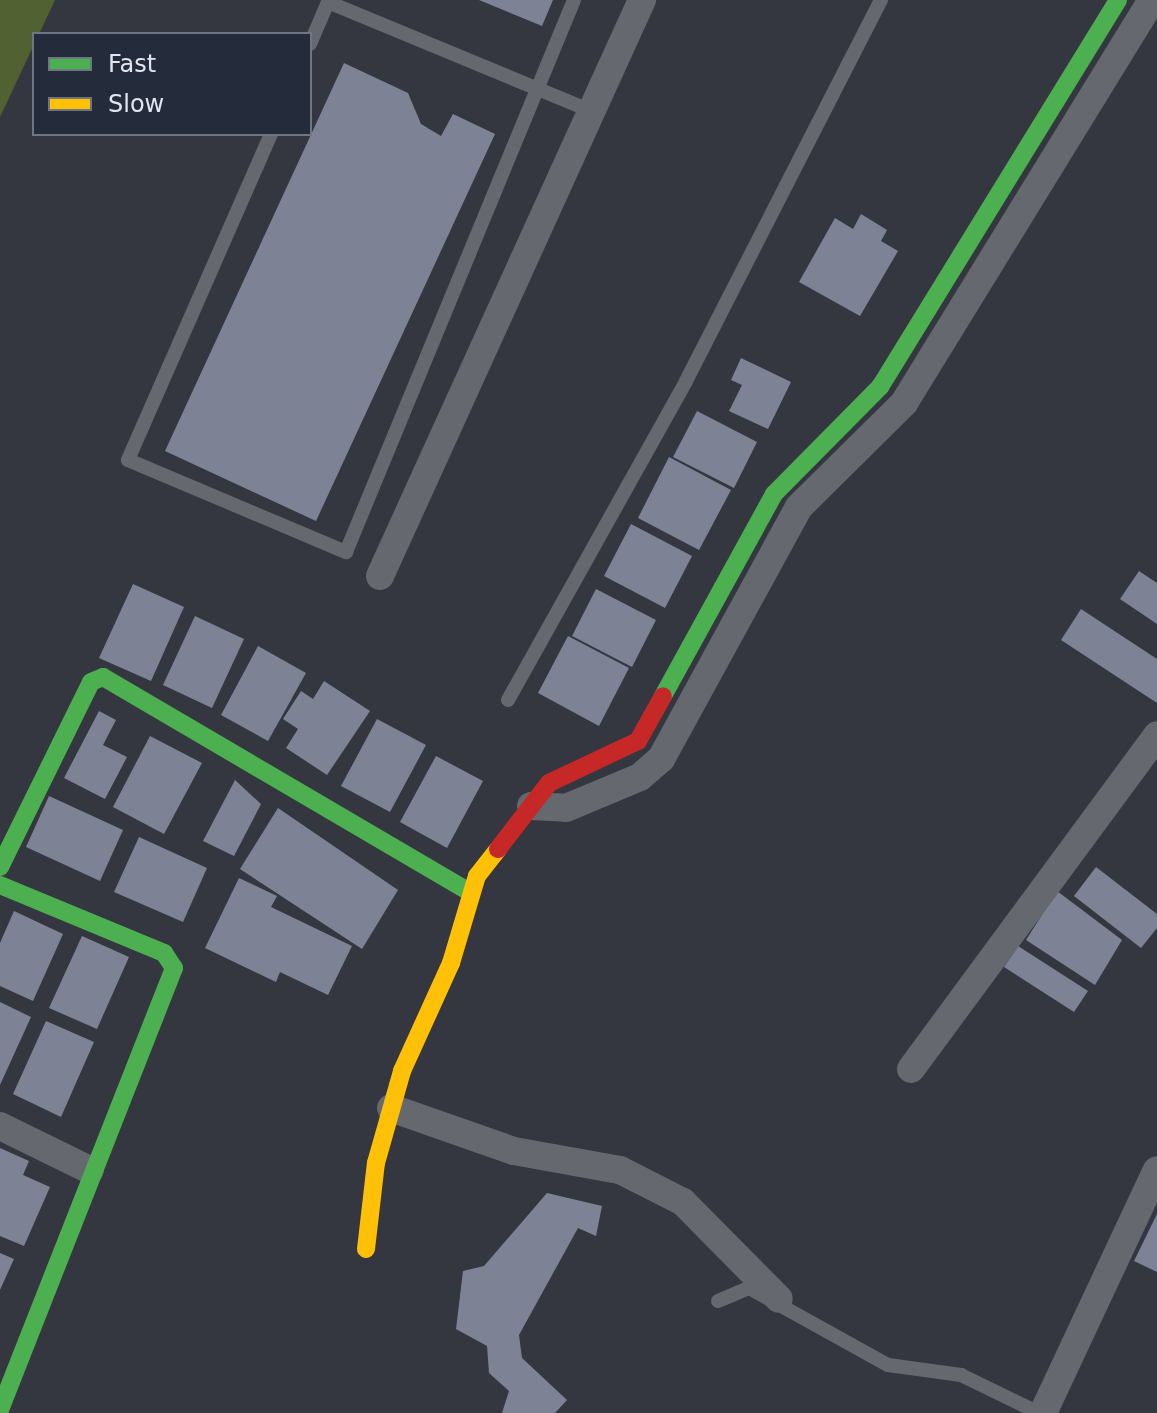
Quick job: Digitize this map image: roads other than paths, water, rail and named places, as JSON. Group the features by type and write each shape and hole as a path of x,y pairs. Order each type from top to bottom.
{"street":[{"path":"380,576 642,0"},
{"path":"366,1249 391,1108 451,963 469,892 531,806 566,808 640,777 661,759 786,500 891,421 1118,0"},
{"path":"1017,192 1152,0"},
{"path":"0,867 91,682 103,677 469,892"},
{"path":"911,1069 1157,735"},
{"path":"0,885 172,958 174,968 5,1381 0,1410"},
{"path":"391,1108 514,1151 620,1170 683,1202 779,1299"},
{"path":"0,1126 90,1170"},
{"path":"1041,1413 1157,1170"}],"lane":[{"path":"270,136 128,460 346,552 540,90 574,0"},
{"path":"508,700 686,381 881,0"},
{"path":"312,39 329,1 591,111"},
{"path":"718,1301 749,1288 779,1299 888,1365 961,1375 1041,1413"}]}
